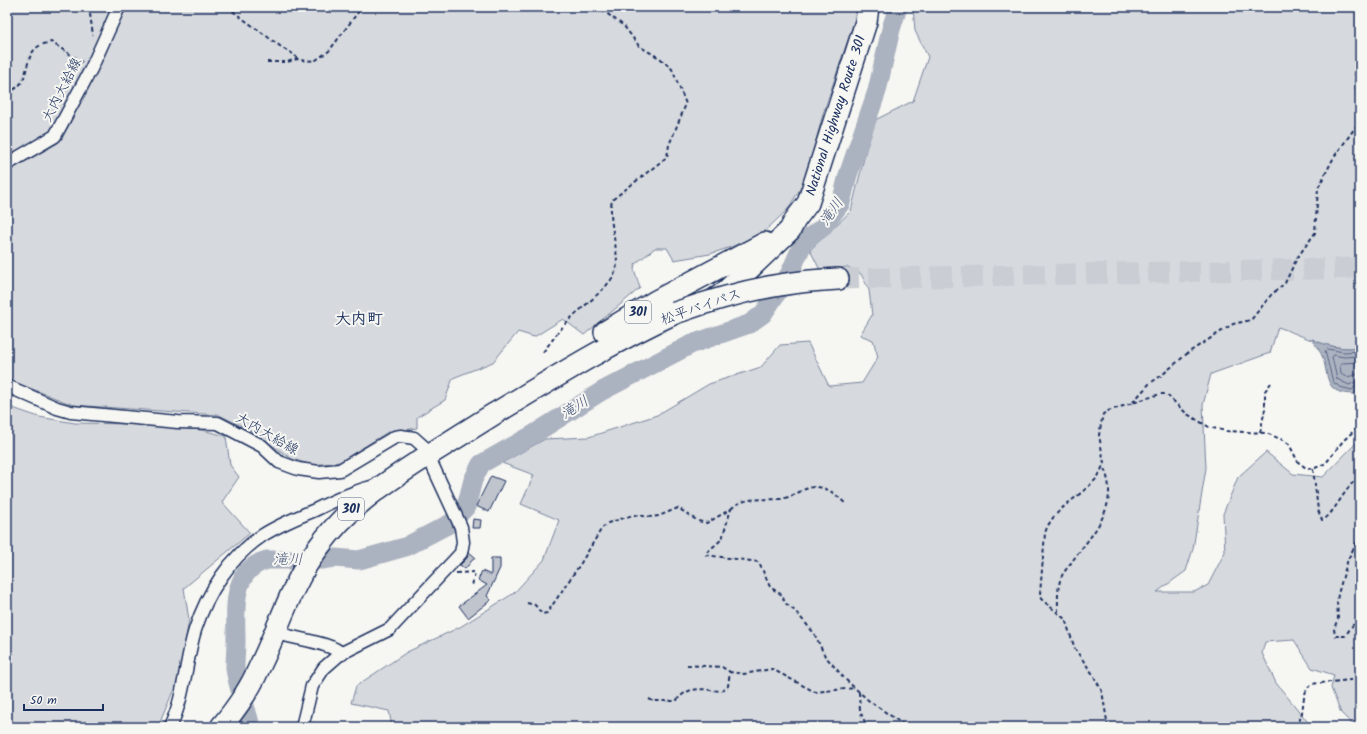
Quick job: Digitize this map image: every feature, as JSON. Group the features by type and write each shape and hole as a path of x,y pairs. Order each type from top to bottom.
{"highway":[{"name":"National Highway Route 301","path":"795,220 808,203 866,22 868,7"},
{"name":"301","path":"510,405 522,408 529,406 605,360 690,318 724,293 790,230 795,220"},
{"name":"301","path":"227,720 246,694 259,669 296,583 317,549 341,520 379,487 428,456 446,442 491,416 497,404 503,398 543,371 656,302 757,248 795,220"},
{"name":"松平バイパス","path":"491,416 634,332 675,313 743,292 776,285 830,279"}],"street":[{"name":"大内大給線","path":"7,164 55,136 91,69 119,7"},
{"name":"大内大給線","path":"7,386 57,408 72,412 178,422 218,423 262,446 279,462 298,469 319,472 340,470 395,437 401,436 414,438 424,447 461,527 463,542 461,553 390,629 342,654 324,668 312,686 302,727"},
{"path":"170,727 185,685 195,631 203,609 223,573 235,559 264,535 296,518 371,487 379,487"},
{"path":"275,632 330,646 342,654"}],"path":[{"path":"89,7 94,31 93,38"},
{"path":"227,7 284,49 295,55 297,59"},
{"path":"267,62 287,62 297,59 307,61 316,60 329,51 362,7"},
{"path":"544,352 566,323 608,282 615,272 617,256 610,219 612,200 667,156 669,145 686,104 672,70 661,59 639,46 624,26 598,7"},
{"path":"7,92 13,90 21,83 25,77 31,55 38,46 51,42 91,69"},
{"path":"1360,52 1356,63 1355,72 1360,117"},
{"path":"1132,403 1149,384 1189,352 1233,324 1251,320 1272,295 1285,283 1297,258 1315,232 1318,188 1334,157 1360,121"},
{"path":"1260,433 1265,409 1265,391 1271,383"},
{"path":"1108,727 1102,691 1092,673 1075,649 1065,619 1045,603 1040,594 1047,525 1054,516 1093,482 1103,466 1104,455 1099,435 1103,414 1160,394 1166,394 1187,414 1209,426 1226,431 1266,433 1283,440 1289,444 1298,462 1306,468 1313,469 1326,463 1343,441 1360,425"},
{"path":"1058,612 1060,578 1101,522 1105,511 1110,493 1108,476 1103,466"},
{"path":"1313,469 1317,503 1322,520 1324,521 1331,514 1346,490 1354,480 1360,476"},
{"path":"527,603 535,605 542,614 547,613 581,563 602,528 608,523 633,515 652,517 678,508 698,521 708,523 752,499 785,498 808,487 830,490 846,504"},
{"path":"732,509 722,539 706,553 706,555 759,562 770,587 782,595 785,603 795,611 814,633 825,656 859,692 872,703 907,727"},
{"path":"1360,536 1348,559 1338,594 1338,618 1334,629 1335,636 1345,636 1360,615"},
{"path":"447,568 457,573 475,572 472,586"},
{"path":"687,665 722,667 730,672 744,674 772,669 815,692 855,688"},
{"path":"649,699 653,701 676,701 683,692 692,689 722,691 728,686 730,672"},
{"path":"1295,727 1303,714 1303,696 1311,684 1360,679"},
{"path":"859,692 860,711 867,727"}],"shaded area":[{"path":"7,7 113,7 59,121 50,131 7,157"},
{"path":"125,7 859,7 823,114 806,179 788,209 763,233 731,247 710,254 674,260 667,248 655,248 635,264 634,269 640,288 584,335 563,319 534,337 518,332 493,362 453,378 445,400 417,417 417,428 386,433 340,462 312,465 292,459 248,429 219,415 73,405 12,381 7,377 7,172 58,143 68,127"},
{"path":"913,7 1360,7 1360,347 1350,348 1329,345 1308,339 1278,327 1270,353 1211,374 1203,405 1206,468 1193,549 1186,571 1157,592 1194,592 1208,585 1225,552 1223,514 1238,477 1266,452 1293,474 1323,477 1360,439 1360,727 1355,727 1341,713 1331,688 1334,675 1312,668 1294,640 1265,642 1262,653 1276,683 1312,727 392,727 389,711 351,703 356,686 407,652 460,627 514,593 544,560 559,520 521,504 534,475 502,463 545,439 589,437 657,415 709,384 761,367 780,345 808,343 829,386 862,383 878,357 873,340 860,335 872,315 869,290 861,274 848,267 820,270 810,250 851,211 873,121 913,101 928,57 915,31"},
{"path":"7,406 39,417 75,423 131,424 202,430 226,436 230,465 239,477 222,502 250,533 184,588 189,620 179,677 158,727 29,727 7,721"}],"water":[{"path":"1312,339 1335,347 1360,347 1360,387 1355,394 1345,393 1333,388 1328,379 1323,358"}],"building":[{"path":"491,476 504,481 489,512 476,506"},
{"path":"473,519 481,520 480,528 472,528"},
{"path":"469,552 475,557 465,569 460,565 467,558"},
{"path":"491,558 500,558 500,568 487,596 491,600 468,618 459,606 487,585 478,580 482,571 491,575"}],"waterway":[{"name":"滝川","path":"251,727 235,668 236,605 241,582 247,573 255,565 267,560 323,560 335,558 359,560 405,547 451,523 466,507 473,480 481,464 534,434 602,391 692,344 749,324 763,314 790,273 804,241 822,228 841,203 848,175 877,91 891,29 898,7"}],"tunnel":[{"path":"838,279 1360,268"}],"district":[{"name":"大内町","path":"359,319"}]}
